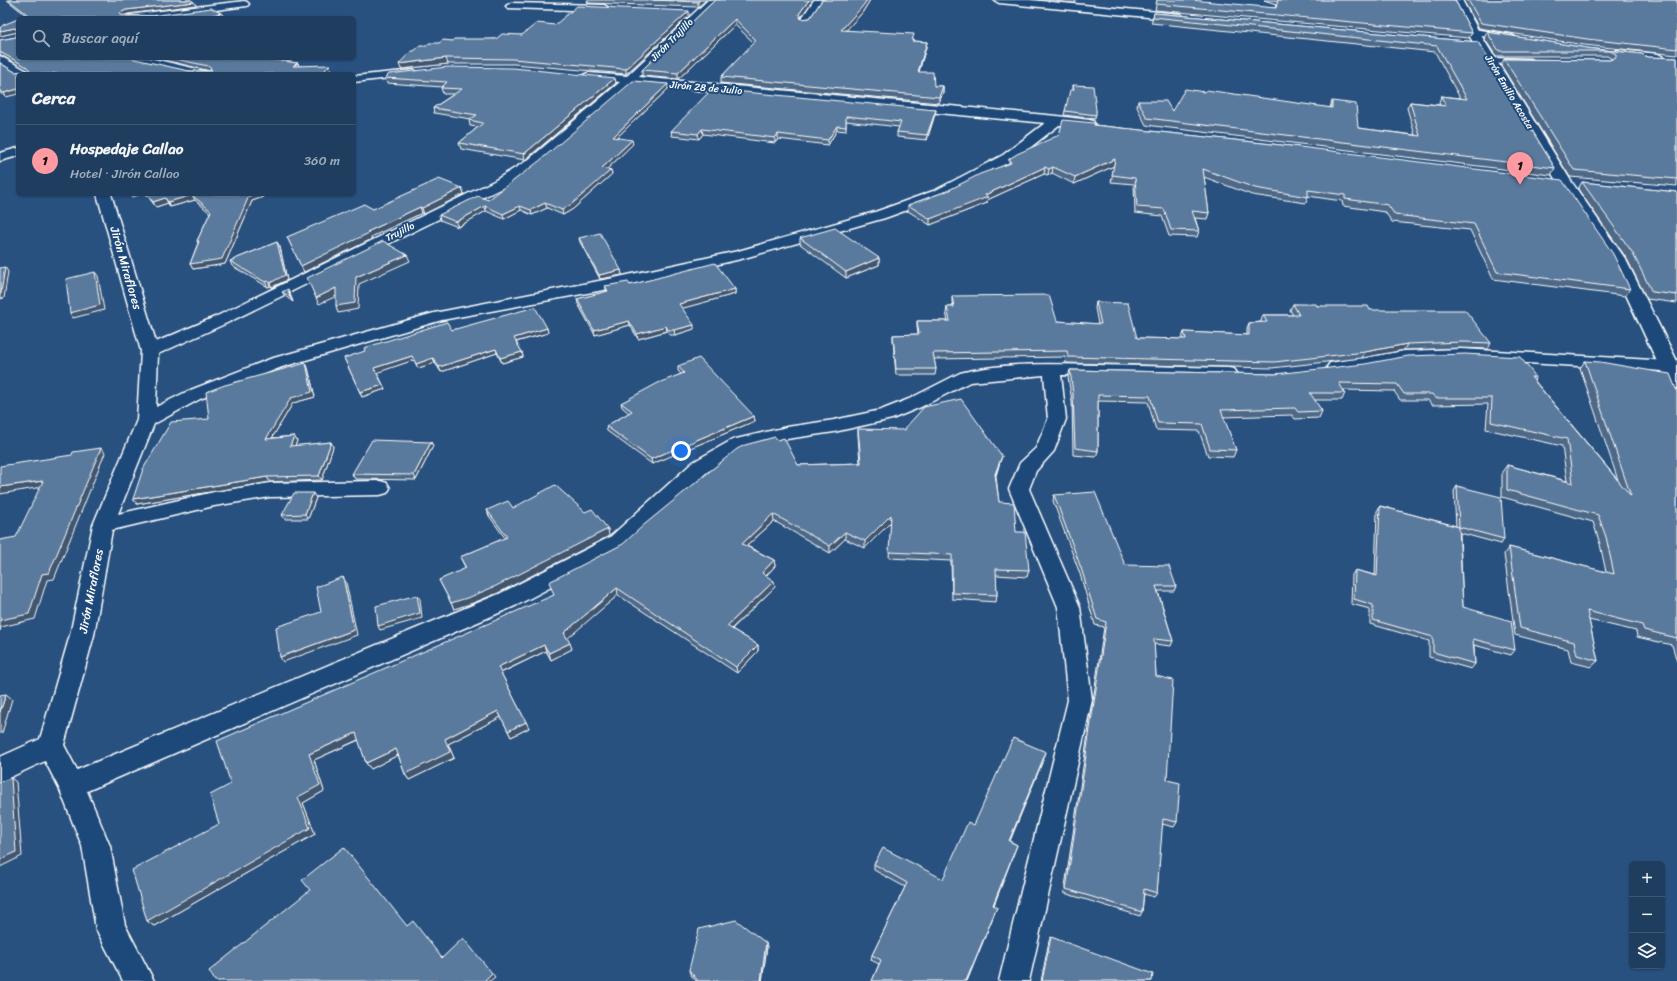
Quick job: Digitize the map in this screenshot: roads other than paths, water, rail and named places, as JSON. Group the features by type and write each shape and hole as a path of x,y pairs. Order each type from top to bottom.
{"street":[{"name":"Jirón Trujillo","path":"630,80 714,0"},
{"path":"805,21 819,0"},
{"path":"999,0 1193,18"},
{"name":"Jirón Emilio Acosta","path":"1457,0 1480,44 1564,181 1618,260 1673,366"},
{"path":"145,16 244,4"},
{"path":"511,6 615,8"},
{"path":"684,11 700,12"},
{"path":"1473,32 1523,40"},
{"path":"1466,43 1480,44"},
{"path":"1609,56 1671,58"},
{"path":"0,59 22,72"},
{"path":"143,60 197,72"},
{"path":"1491,61 1542,62"},
{"path":"356,80 425,71"},
{"name":"Jirón 28 de Julio","path":"576,75 1057,120 1104,126"},
{"name":"Trujillo","path":"150,352 221,320 499,184 533,163 630,80"},
{"path":"146,420 194,395 276,363 440,316 609,284 741,255 880,215 941,193 1008,158 1057,120"},
{"path":"0,157 16,153"},
{"name":"Jirón Miraflores","path":"51,746 82,635 103,525 146,420 150,352 105,196"},
{"path":"1317,369 1362,364 1404,356 1461,354 1673,366 1677,386"},
{"path":"72,786 507,600 617,543 700,467 739,445 787,433 834,426 885,415 915,403 966,377 994,373 1052,369 1248,374"},
{"path":"1014,981 1080,700 1069,607 1019,488 1026,468 1044,451 1057,419 1052,369"},
{"path":"103,525 214,499 270,490 380,488"},
{"path":"0,770 51,746 72,786 96,846 111,929 139,981"}],"place":[{"name":"Hospedaje Callao","path":"1520,185"}]}
